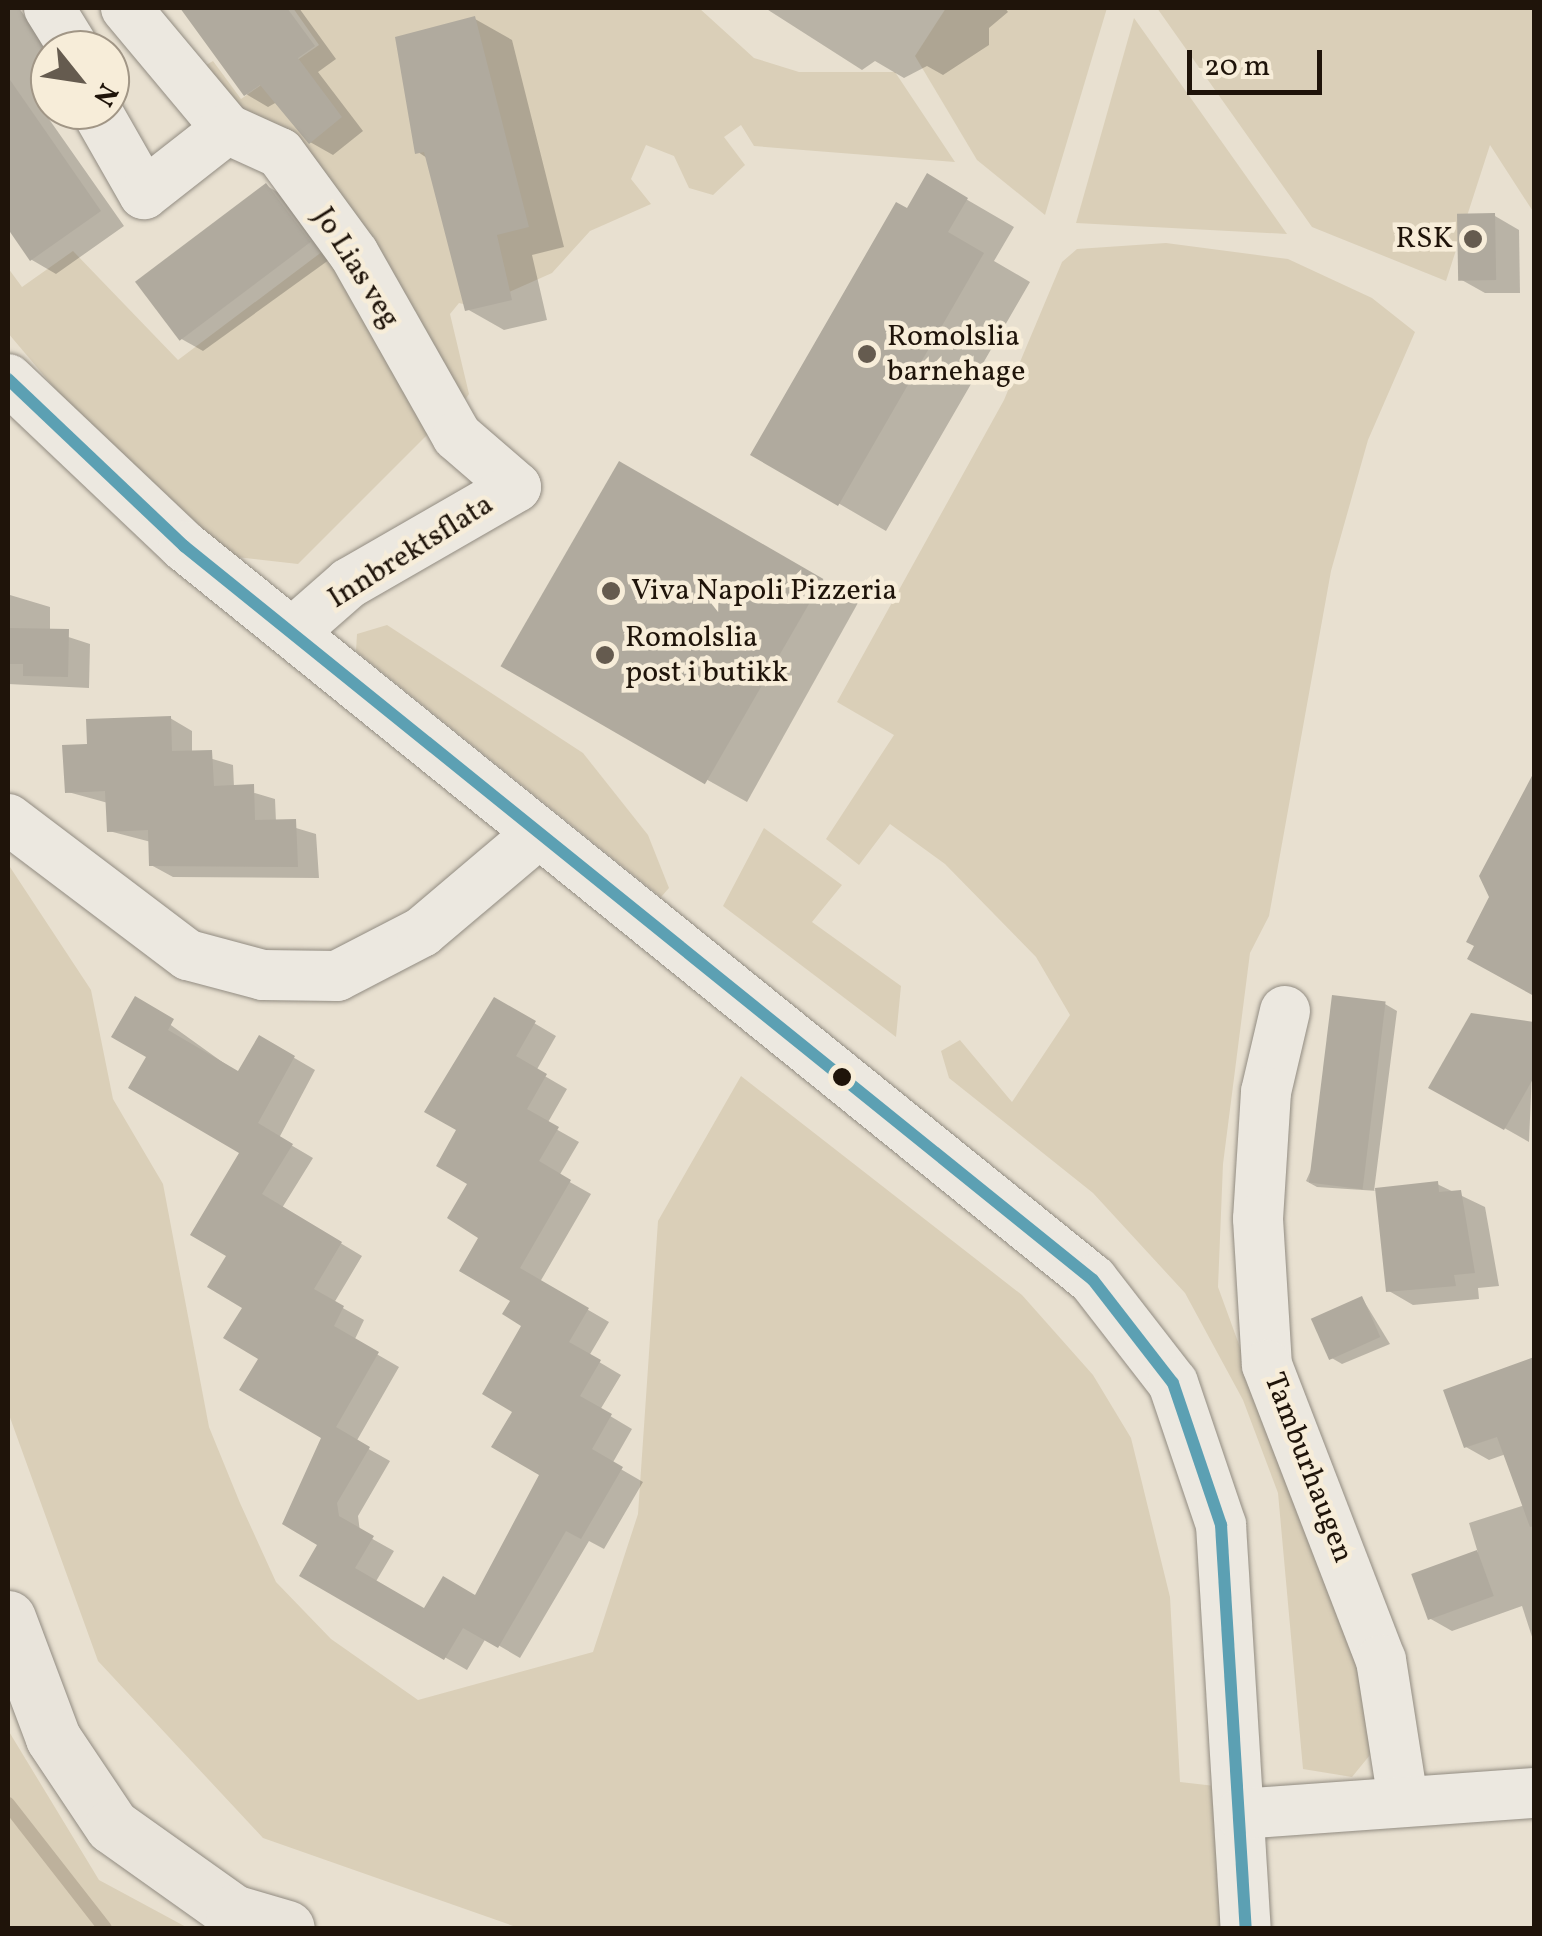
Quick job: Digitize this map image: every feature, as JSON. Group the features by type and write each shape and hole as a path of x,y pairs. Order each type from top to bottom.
{"main road":[{"path":"8,1618 53,1738 112,1826 233,1912 287,1928"}],"street":[{"path":"49,8 63,30"},
{"name":"Jo Lias veg","path":"126,8 227,130 280,153 354,254 457,436"},
{"path":"107,130 144,194 227,130"},
{"path":"8,379 184,546 538,834 1017,1210 1093,1280 1173,1384 1221,1525 1246,1928"},
{"name":"Innbrektsflata","path":"293,632 349,584 516,487 457,436"},
{"path":"8,819 188,955 262,975 338,976 422,932 538,834"},
{"name":"Tamburhaugen","path":"1285,1011 1266,1092 1258,1219 1267,1366 1381,1660 1403,1801"},
{"path":"1240,1814 1534,1793"}],"shaded area":[{"path":"293,8 699,8 754,58 799,72 895,72 955,162 754,146 741,125 724,137 745,165 713,195 689,188 674,156 646,145 631,179 651,204 590,231 552,273 475,307 459,303 450,314 469,394 456,413 196,71 213,61 241,99 319,45"},
{"path":"946,8 1107,8 1045,215 977,160 915,56"},
{"path":"1157,8 1534,8 1534,213 1490,145 1446,281 1312,227"},
{"path":"1134,18 1287,234 1076,223"},
{"path":"1166,243 1288,259 1372,298 1415,332 1368,440 1331,571 1269,916 1250,953 1223,1164 1218,1287 1383,1739 1352,1777 1303,1769 1278,1493 1243,1400 1185,1293 1093,1193 949,1078 941,1051 960,1040 1012,1102 1070,1015 1036,957 945,864 890,824 859,865 826,839 894,735 837,702 1004,400 1062,262 1077,249"},
{"path":"331,245 440,422 298,564 237,557 116,461 8,333 8,268 22,287 73,251 178,360"},
{"path":"387,625 583,753 648,835 669,888 661,897 356,651 357,634"},
{"path":"764,828 842,885 812,922 901,986 896,1037 723,906"},
{"path":"8,864 91,990 113,1099 163,1184 209,1427 240,1503 276,1582 331,1639 418,1700 593,1652 638,1514 658,1221 741,1076 1022,1295 1093,1375 1131,1438 1170,1597 1180,1782 1215,1786 1220,1928 519,1928 263,1838 98,1661 8,1412"},
{"path":"8,1730 99,1880 188,1928 8,1928"}],"building":[{"path":"180,8 287,8 315,46 298,58 342,117 309,144 260,85 244,96"},
{"path":"475,16 529,227 497,235 512,300 465,311 424,152 415,154 395,37"},
{"path":"8,77 30,109 30,130 45,130 101,211 30,261 8,229"},
{"path":"927,173 968,198 948,232 984,253 838,506 750,455 896,202 907,208"},
{"path":"266,183 311,242 180,341 135,282"},
{"name":"RSK","path":"1495,213 1496,280 1458,281 1457,214"},
{"path":"619,461 823,579 705,784 501,666"},
{"path":"8,628 69,629 68,677 23,676 23,664 8,664"},
{"path":"171,716 172,751 212,750 214,786 254,784 255,820 296,819 298,867 149,866 148,830 107,832 105,791 65,793 62,745 87,744 86,719"},
{"path":"1534,772 1534,996 1467,959 1474,946 1466,942 1489,897 1479,876"},
{"path":"1332,995 1386,1002 1363,1189 1309,1183"},
{"path":"135,996 174,1019 168,1030 238,1071 259,1035 295,1056 258,1123 293,1144 262,1194 342,1242 314,1289 344,1306 334,1326 379,1352 336,1427 370,1447 337,1503 339,1516 374,1536 355,1568 424,1608 443,1576 475,1595 539,1475 491,1447 512,1412 482,1394 521,1326 502,1314 510,1301 459,1271 478,1238 447,1218 467,1184 436,1166 456,1130 424,1112 494,997 536,1021 516,1056 547,1074 527,1109 559,1127 539,1161 571,1180 520,1268 589,1308 569,1342 601,1360 580,1396 612,1414 592,1449 623,1467 581,1539 566,1531 498,1648 463,1628 444,1660 299,1576 317,1545 282,1524 321,1438 239,1390 258,1359 223,1338 242,1308 207,1287 226,1256 190,1235 239,1153 128,1088 146,1057 111,1037"},
{"path":"1471,1013 1534,1022 1534,1077 1504,1130 1428,1088"},
{"path":"1438,1181 1439,1192 1461,1190 1475,1273 1454,1275 1456,1286 1386,1292 1375,1188"},
{"path":"1362,1296 1380,1337 1329,1360 1311,1319"},
{"path":"1534,1357 1534,1526 1530,1527 1497,1437 1464,1448 1443,1390"},
{"path":"1477,1550 1494,1596 1428,1620 1411,1574"}],"waterway":[{"path":"8,1804 105,1928"}],"transit line":[{"name":"20","path":"8,379 184,546 1093,1280 1173,1383 1221,1525 1246,1928"}],"place":[{"name":"RSK","path":"1473,239"},
{"name":"Romolslia barnehage","path":"867,354"},
{"name":"Viva Napoli Pizzeria","path":"611,591"},
{"name":"Romolslia post i butikk","path":"605,655"}]}
